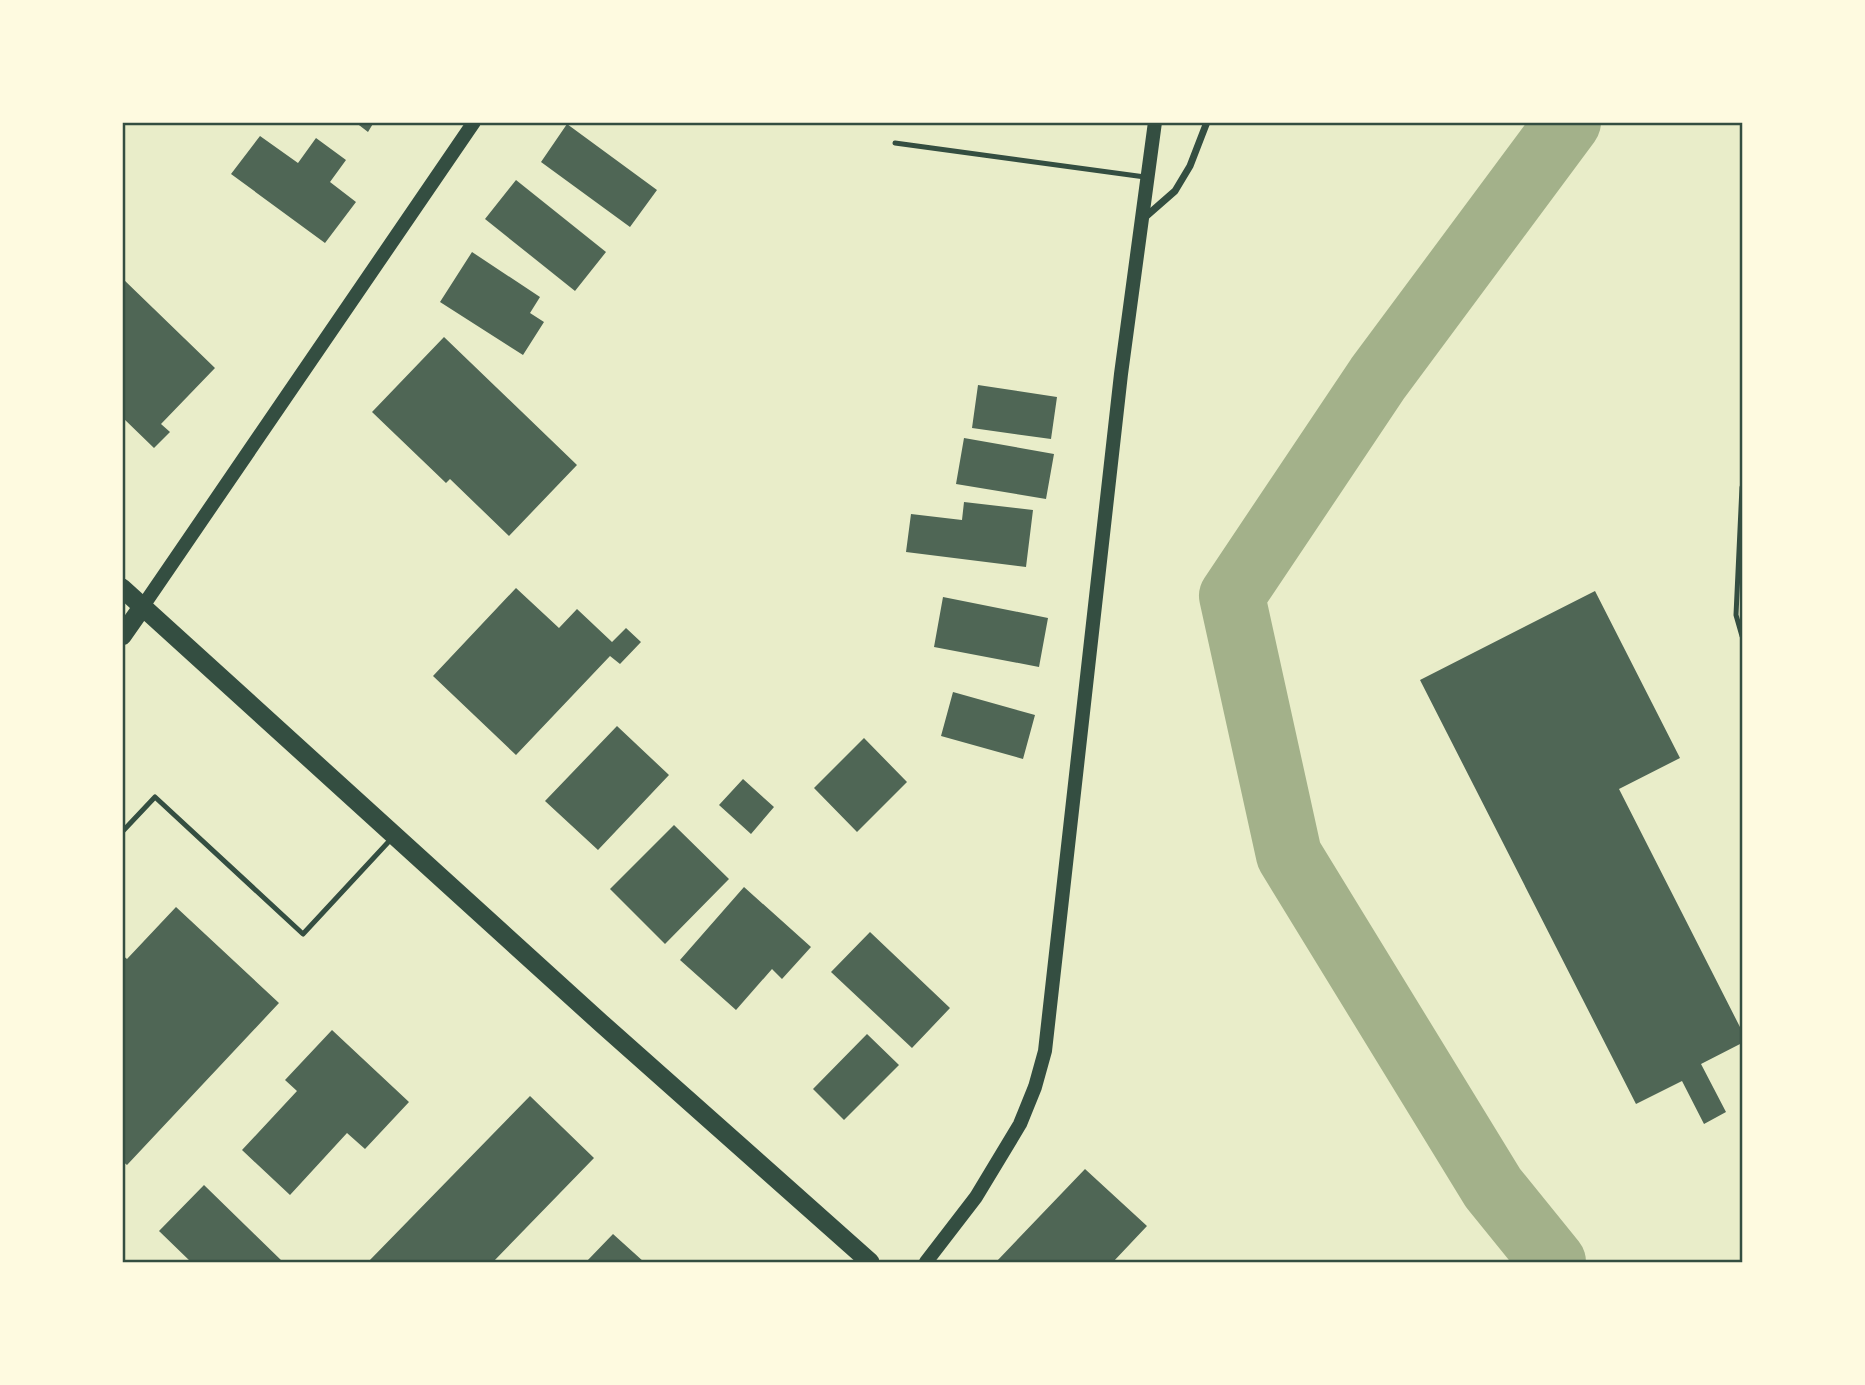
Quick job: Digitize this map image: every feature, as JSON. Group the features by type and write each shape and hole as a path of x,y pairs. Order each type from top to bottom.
{"highway":[{"path":"122,588 601,1023 870,1262"},
{"path":"122,636 144,606"}],"main road":[{"path":"144,606 474,122"},
{"path":"926,1262 976,1197 1020,1124 1035,1087 1045,1051 1121,374 1155,122"}],"street":[{"path":"1142,220 1175,191 1190,166 1207,122"}],"lane":[{"path":"895,143 1148,177"},
{"path":"1742,487 1736,615 1742,636"},
{"path":"122,832 155,797 303,934 395,835"}],"building":[{"path":"355,122 374,122 368,132"},
{"path":"567,124 657,190 630,227 541,162"},
{"path":"260,136 298,163 316,138 346,160 330,182 356,202 325,243 231,174"},
{"path":"516,180 606,252 575,291 485,219"},
{"path":"472,252 540,297 530,313 544,322 523,355 440,302"},
{"path":"122,278 215,368 161,424 170,432 154,448 122,417"},
{"path":"444,337 577,465 509,536 450,479 446,483 372,412"},
{"path":"978,385 1057,397 1051,439 972,428"},
{"path":"964,438 1054,454 1046,499 956,484"},
{"path":"964,502 1033,510 1026,567 906,552 911,514 962,520"},
{"path":"516,588 559,628 577,609 612,642 626,628 641,642 620,664 610,656 516,755 433,676"},
{"path":"1595,591 1680,758 1619,789 1742,1031 1742,1043 1701,1064 1726,1112 1704,1124 1682,1081 1636,1104 1420,680"},
{"path":"943,597 1048,618 1039,667 934,647"},
{"path":"953,692 1035,715 1023,759 941,736"},
{"path":"617,726 669,775 598,850 545,801"},
{"path":"864,738 907,782 857,832 814,788"},
{"path":"743,779 774,807 751,834 719,805"},
{"path":"674,825 729,879 665,944 610,889"},
{"path":"744,887 811,947 782,979 772,969 736,1010 680,960"},
{"path":"176,907 279,1003 127,1165 122,1161 122,955 127,959"},
{"path":"870,932 950,1008 912,1048 831,972"},
{"path":"332,1030 409,1102 365,1149 347,1133 290,1195 242,1150 297,1091 285,1080"},
{"path":"867,1034 899,1065 844,1120 813,1089"},
{"path":"530,1096 594,1158 493,1262 368,1262"},
{"path":"1085,1169 1147,1226 1113,1262 996,1262"},
{"path":"204,1185 283,1262 191,1262 159,1231"},
{"path":"613,1234 644,1262 586,1262"}],"waterway":[{"path":"1553,1262 1493,1188 1289,855 1232,596 1378,378 1568,122"}]}
